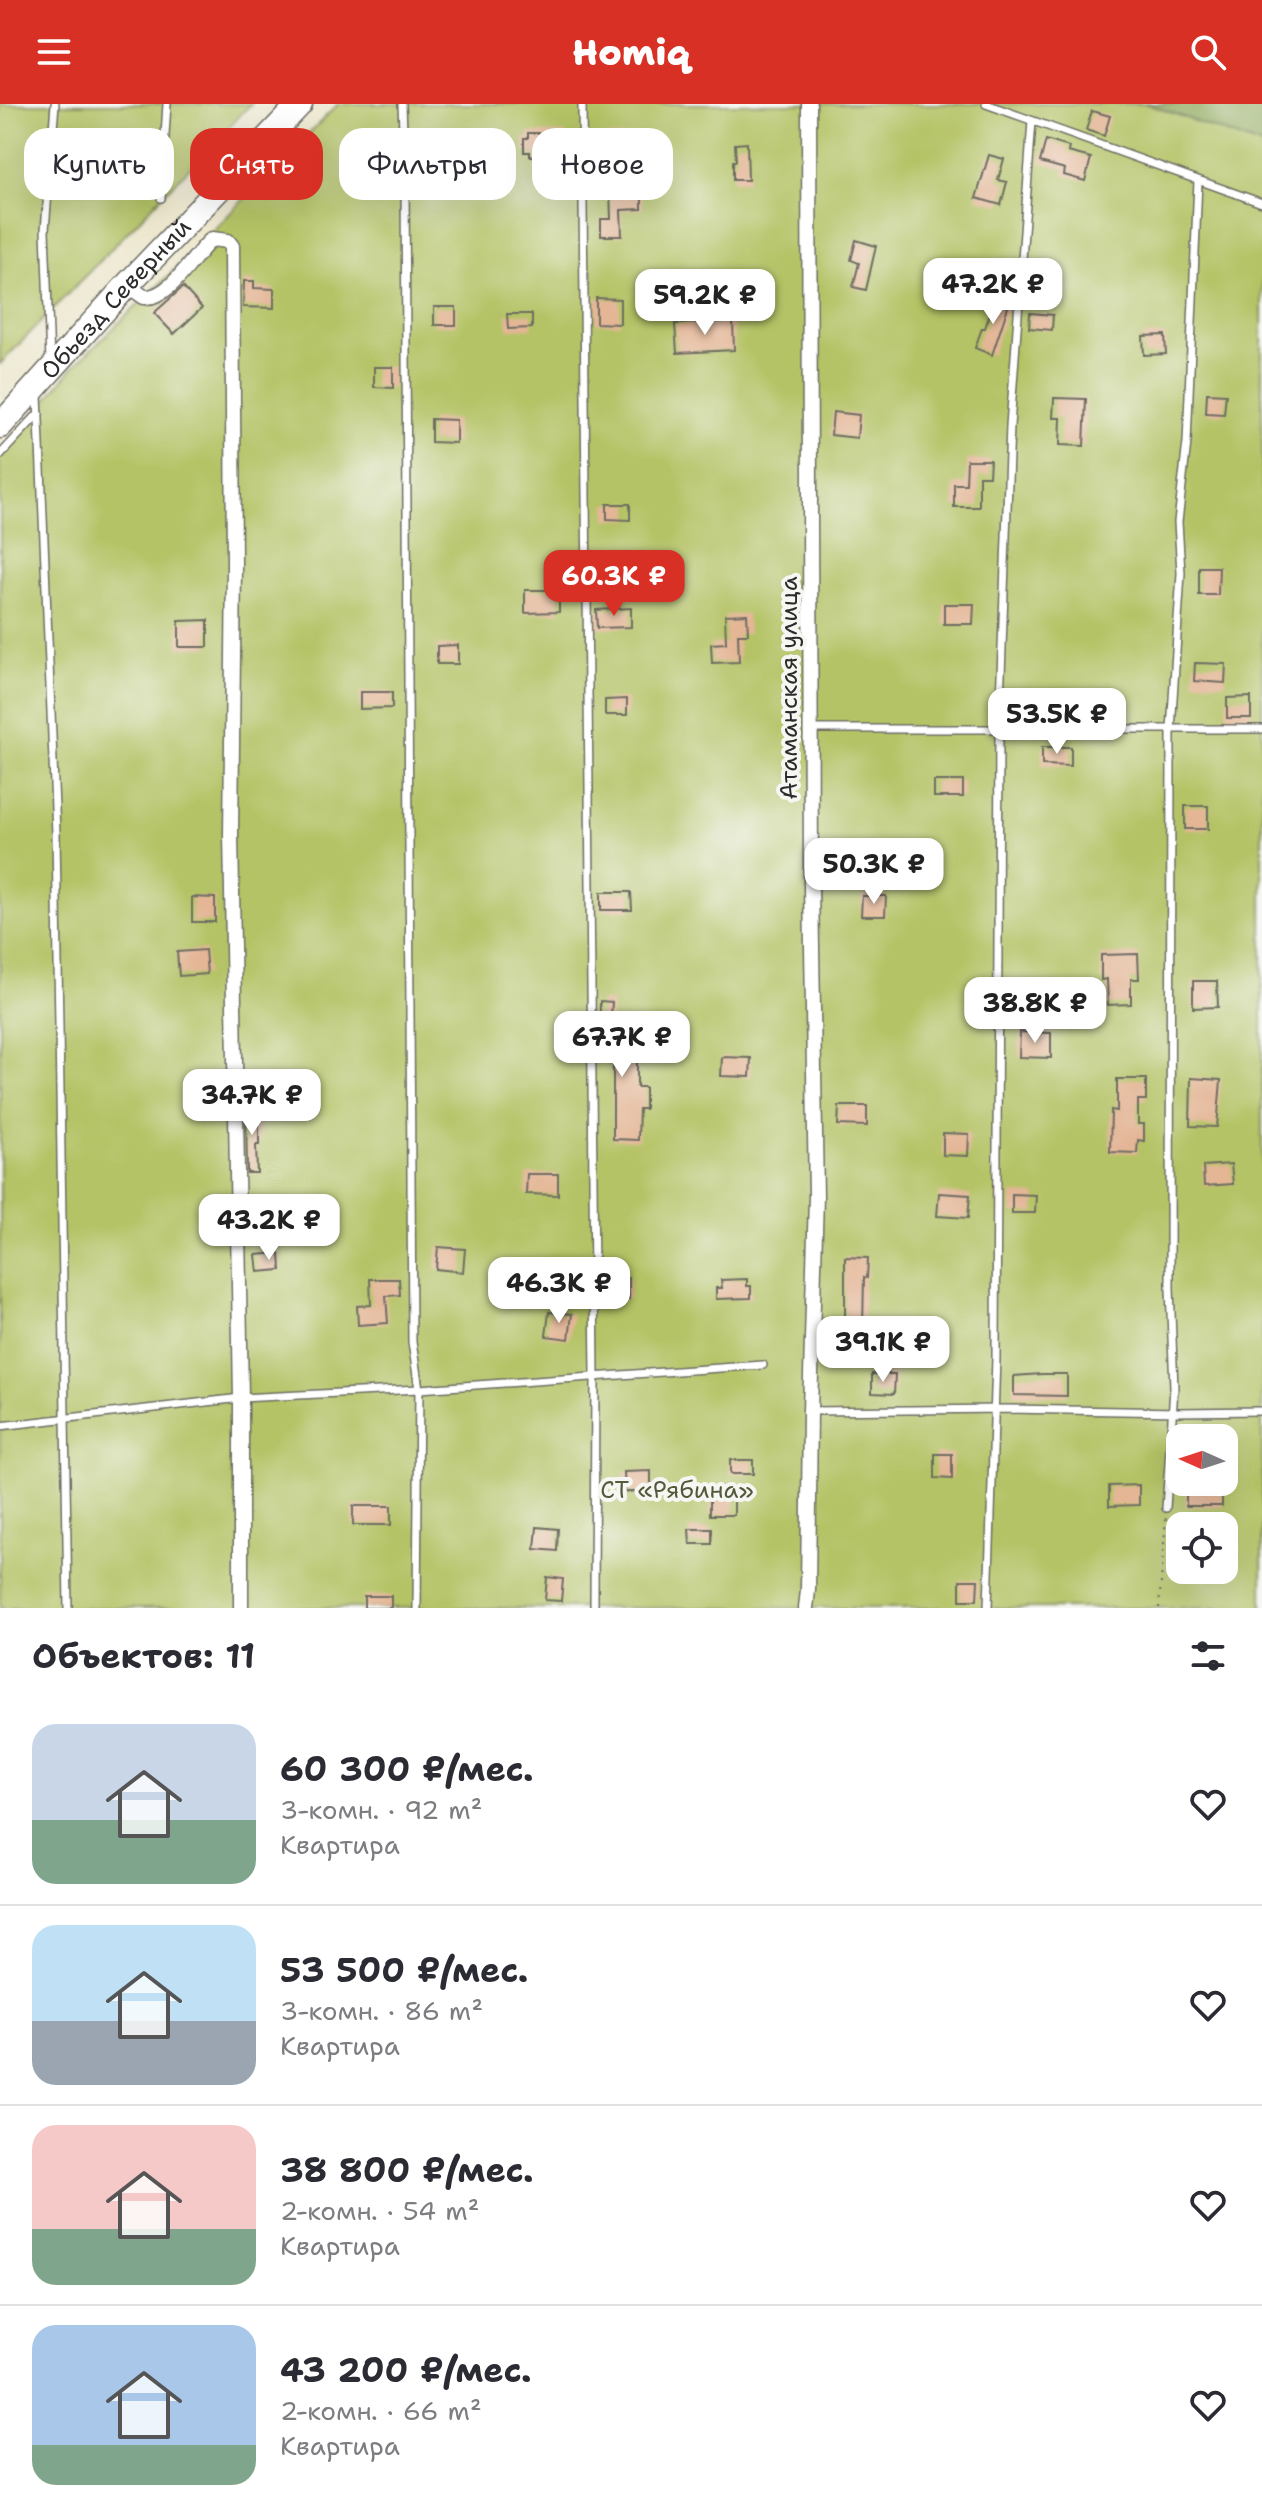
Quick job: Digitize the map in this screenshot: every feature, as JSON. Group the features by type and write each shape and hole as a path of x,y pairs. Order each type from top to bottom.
{"highway":[{"name":"Обьезд Северный","path":"0,426 127,285 300,104"}],"street":[{"name":"Атаманская улица","path":"806,1608 816,1196 809,104"},
{"path":"127,285 144,297 159,295 169,288 212,239 228,241 232,246 234,581 231,834 241,1398 241,1608"}],"lane":[{"path":"55,104 45,230 44,376 39,413 56,833 68,1608"},
{"path":"165,128 167,104"},
{"path":"402,104 412,1342 419,1389 417,1608"},
{"path":"582,104 595,1376 594,1608"},
{"path":"986,104 1262,203"},
{"path":"988,1608 996,1358 999,731 1010,426 1032,121"},
{"path":"1166,1508 1173,1412 1170,1288 1171,730 1181,573 1178,522 1187,442 1198,181"},
{"path":"0,455 39,413"},
{"path":"811,729 1262,729"},
{"path":"0,1426 241,1398 763,1365"},
{"path":"810,1411 1262,1411"}],"path":[{"path":"1159,1608 1166,1508"}],"green space":[{"path":"0,104 251,104 228,128 190,128 190,167 174,184 174,128 24,128 24,200 158,200 0,364"},
{"name":"СТ «Рябина»","path":"338,104 1148,104 1262,146 1262,1608 0,1608 0,456 74,366 243,200 323,200 323,128 314,128"},
{"path":"1148,104 1253,104 1262,107 1262,146"}],"building":[{"path":"1092,111 1110,116 1104,136 1086,130"},
{"path":"528,133 532,133 532,156 530,152 524,152 524,138 528,138"},
{"path":"1046,140 1069,147 1068,152 1091,158 1085,181 1064,175 1065,169 1040,162"},
{"path":"747,143 748,180 733,180 735,144"},
{"path":"989,155 1004,159 998,180 1007,182 1001,205 976,198"},
{"path":"610,200 642,200 642,209 621,210 622,236 601,236 601,219 611,219"},
{"path":"856,240 876,246 866,290 853,287 859,263 851,260"},
{"path":"244,281 254,281 254,288 274,289 274,308 243,307"},
{"path":"183,287 202,308 174,334 154,313"},
{"path":"996,296 1010,301 992,355 975,348"},
{"path":"596,298 620,299 620,324 596,323"},
{"path":"434,307 456,307 456,325 434,325"},
{"path":"1030,313 1053,315 1052,330 1029,328"},
{"path":"507,314 532,314 532,328 508,329"},
{"path":"733,321 734,350 677,353 675,324"},
{"path":"1165,335 1166,354 1144,355 1143,336"},
{"path":"374,367 393,367 393,388 374,387"},
{"path":"1207,393 1226,394 1224,414 1206,413"},
{"path":"1054,398 1086,399 1084,446 1060,445 1061,418 1053,418"},
{"path":"833,412 859,415 857,438 831,435"},
{"path":"431,419 456,420 456,443 431,442"},
{"path":"967,460 990,460 989,476 979,476 979,507 954,507 954,484 966,484"},
{"path":"607,504 630,504 630,520 607,519"},
{"path":"1199,567 1219,567 1218,595 1199,595"},
{"path":"525,590 559,590 559,612 525,613"},
{"path":"944,604 974,604 973,624 944,624"},
{"path":"631,608 631,627 597,628 596,610"},
{"path":"747,614 748,634 738,634 739,662 712,663 711,644 726,643 725,615"},
{"path":"208,620 208,647 179,647 179,621"},
{"path":"458,645 458,664 437,664 437,646"},
{"path":"1195,663 1226,664 1225,683 1194,681"},
{"path":"360,692 392,692 392,708 360,709"},
{"path":"1021,692 1072,694 1072,711 1043,711 1044,716 1021,716"},
{"path":"1251,697 1251,718 1227,718 1227,698"},
{"path":"627,699 627,715 605,715 605,700"},
{"path":"1042,747 1071,747 1071,766 1042,765"},
{"path":"934,781 963,781 963,797 934,797"},
{"path":"1185,806 1208,806 1208,829 1185,829"},
{"path":"601,892 631,892 632,910 601,910"},
{"path":"862,896 886,896 885,916 861,916"},
{"path":"192,897 215,898 215,922 192,922"},
{"path":"205,950 207,974 179,976 177,952"},
{"path":"1138,954 1139,979 1131,979 1131,1004 1108,1005 1107,979 1101,980 1101,955"},
{"path":"1193,981 1217,981 1218,1007 1193,1008"},
{"path":"600,1001 612,1002 610,1032 631,1033 629,1058 637,1058 637,1087 645,1087 645,1109 639,1109 638,1140 613,1139 613,1047 599,1046"},
{"path":"1020,1032 1051,1033 1051,1058 1019,1057"},
{"path":"722,1057 751,1058 750,1077 721,1076"},
{"path":"1191,1078 1221,1080 1217,1127 1190,1126"},
{"path":"1117,1079 1146,1079 1146,1100 1138,1100 1138,1124 1144,1124 1144,1141 1138,1140 1137,1153 1110,1152 1111,1110 1117,1111"},
{"path":"246,1105 259,1105 257,1173 247,1173"},
{"path":"839,1106 867,1106 867,1126 838,1125"},
{"path":"943,1133 969,1134 968,1156 943,1155"},
{"path":"1231,1164 1233,1184 1204,1186 1203,1166"},
{"path":"527,1174 558,1174 558,1195 526,1194"},
{"path":"939,1193 970,1195 968,1218 937,1216"},
{"path":"1012,1194 1036,1195 1035,1213 1012,1213"},
{"path":"438,1247 465,1249 463,1272 436,1269"},
{"path":"280,1253 281,1270 258,1272 256,1255"},
{"path":"845,1257 868,1258 858,1364 835,1363 835,1345 845,1346"},
{"path":"611,1278 629,1278 629,1299 611,1299"},
{"path":"370,1279 399,1279 400,1295 386,1296 388,1323 358,1325 357,1306 371,1305"},
{"path":"747,1279 747,1286 751,1286 751,1298 716,1299 716,1288 722,1288 721,1280"},
{"path":"549,1312 572,1314 569,1339 546,1336"},
{"path":"872,1374 895,1374 894,1394 872,1393"},
{"path":"1067,1374 1067,1396 1014,1395 1014,1376"},
{"path":"935,1454 952,1454 952,1479 935,1478"},
{"path":"730,1460 753,1460 753,1474 730,1474"},
{"path":"651,1471 651,1492 625,1492 624,1472"},
{"path":"1139,1485 1139,1505 1109,1506 1109,1486"},
{"path":"710,1496 734,1496 734,1515 710,1515"},
{"path":"1186,1496 1222,1496 1222,1506 1186,1506"},
{"path":"353,1506 391,1506 391,1525 353,1525"},
{"path":"537,1527 558,1529 557,1551 535,1549"},
{"path":"689,1529 712,1529 712,1544 690,1544"},
{"path":"547,1577 563,1579 561,1601 545,1600"},
{"path":"960,1580 978,1580 977,1600 960,1600"},
{"path":"364,1596 391,1596 391,1608 364,1608"}]}
